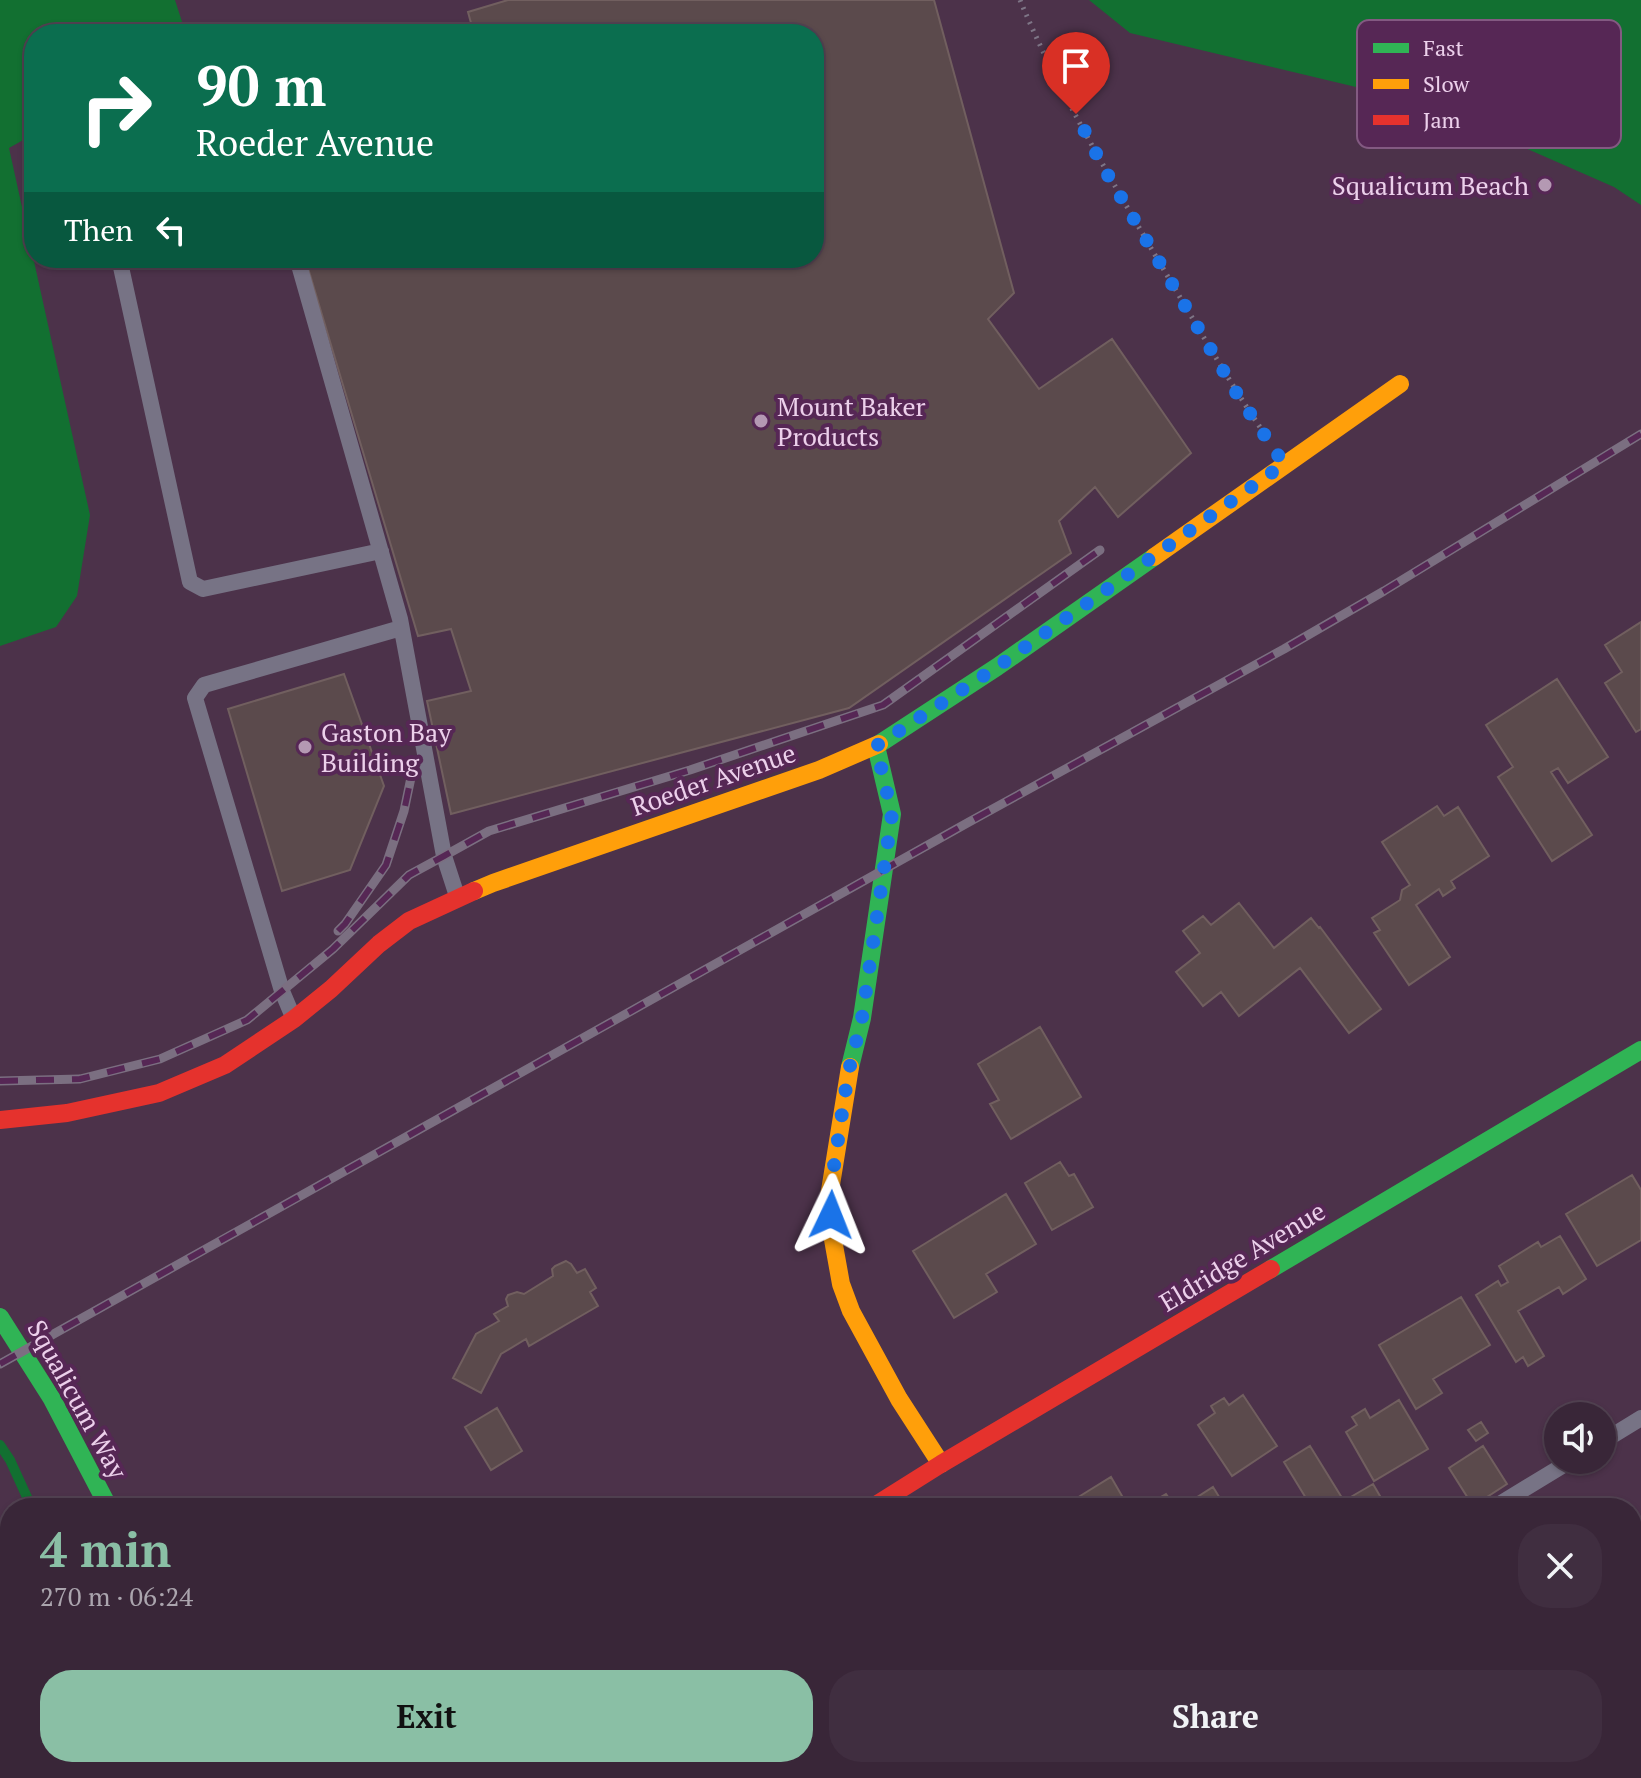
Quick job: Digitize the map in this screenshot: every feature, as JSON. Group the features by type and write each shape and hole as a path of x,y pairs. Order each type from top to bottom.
{"street":[{"name":"Roeder Avenue","path":"0,1120 67,1113 159,1093 225,1065 294,1019 409,921 457,897 819,770 876,746 997,667 1400,384"},
{"path":"876,746 892,814 862,1018 848,1074 831,1181 831,1222 841,1284 851,1311 899,1399 941,1464"},
{"name":"Eldridge Avenue","path":"887,1498 1641,1050"},
{"name":"Squalicum Way","path":"0,1317 52,1399 104,1498"}],"lane":[{"path":"121,268 190,582 203,589 381,551"},
{"path":"300,268 401,628 444,856 457,897"},
{"path":"294,1019 282,991 195,698 204,685 401,628"},
{"path":"1616,1433 1641,1418"},
{"path":"1509,1498 1549,1474"}],"path":[{"path":"1020,0 1102,165 1237,394 1284,464"}],"shaded area":[{"path":"0,0 175,0 183,24 24,24 24,140 9,148 24,216 24,268 35,268 90,515 77,596 56,627 0,646"},
{"path":"1089,0 1641,0 1641,205 1614,187 1525,148 1621,148 1621,20 1357,20 1357,87 1130,33"}],"building":[{"name":"Mount Baker Products","path":"508,0 934,0 1014,293 988,319 1039,389 1112,339 1191,453 1118,517 1095,487 1059,521 1071,553 849,708 451,814 427,701 471,691 451,629 418,636 308,268 824,268 824,24 471,24 468,12"},
{"path":"1641,622 1641,729 1636,732 1605,683 1622,672 1605,645"},
{"name":"Gaston Bay Building","path":"344,674 384,786 350,870 282,891 228,709"},
{"path":"1557,679 1608,757 1568,783 1558,768 1551,772 1592,835 1552,861 1498,777 1513,767 1486,725"},
{"path":"1437,806 1444,816 1458,807 1489,856 1451,881 1455,888 1443,896 1439,889 1416,905 1450,957 1409,985 1374,933 1380,930 1372,918 1400,900 1402,890 1410,885 1382,842"},
{"path":"1239,903 1274,948 1311,918 1381,1009 1349,1033 1300,968 1239,1016 1221,992 1203,1006 1176,972 1200,953 1183,931 1203,916 1211,925"},
{"path":"1040,1027 1081,1097 1011,1139 990,1104 999,1100 978,1064"},
{"path":"1060,1162 1069,1176 1074,1174 1093,1207 1052,1230 1025,1183"},
{"path":"1632,1175 1641,1190 1641,1240 1597,1266 1566,1214"},
{"path":"1006,1194 1036,1244 986,1274 997,1292 954,1318 913,1251"},
{"path":"1560,1236 1586,1279 1563,1294 1559,1287 1518,1311 1544,1356 1528,1366 1523,1357 1516,1362 1476,1295 1498,1281 1501,1286 1508,1282 1499,1266 1538,1242 1541,1247"},
{"path":"566,1261 577,1273 585,1269 596,1288 590,1292 598,1306 529,1346 526,1339 501,1354 481,1393 453,1378 476,1334 499,1321 494,1314 508,1306 508,1295 517,1292 524,1294 553,1276 552,1269"},
{"path":"1461,1297 1490,1345 1433,1379 1442,1393 1416,1409 1379,1345"},
{"path":"1243,1395 1277,1446 1232,1476 1198,1425 1215,1413 1211,1406 1224,1398 1229,1405"},
{"path":"1399,1400 1428,1449 1374,1481 1346,1432 1357,1425 1352,1417 1365,1409 1370,1418"},
{"path":"497,1408 522,1451 491,1470 465,1427"},
{"path":"1481,1422 1488,1433 1476,1441 1468,1430"},
{"path":"1310,1446 1342,1498 1306,1498 1284,1462"},
{"path":"1483,1446 1507,1484 1485,1498 1468,1498 1449,1468"},
{"path":"1111,1477 1123,1498 1077,1498"},
{"path":"1373,1484 1381,1498 1349,1498"},
{"path":"1213,1487 1220,1498 1196,1498"}],"waterway":[{"path":"0,1445 27,1498"}],"railway":[{"path":"0,1364 1284,649 1641,434"},
{"path":"0,1081 80,1079 160,1059 247,1020 333,949 409,875 489,831 690,770 883,705 1100,550"},
{"path":"338,931 386,865 404,811 413,768"}],"traffic: fast":[{"path":"879,744 997,667 1154,557"},
{"path":"850,1067 862,1018 892,814 876,746"},
{"path":"1271,1269 1641,1050"},
{"path":"0,1317 52,1399 104,1498"}],"traffic: slow":[{"path":"1154,557 1400,384"},
{"path":"474,891 819,770 879,744"},
{"path":"850,1067 829,1197 841,1284 851,1311 899,1399 941,1464"}],"traffic: jam":[{"path":"0,1120 67,1113 159,1093 225,1065 294,1019 409,921 474,891"},
{"path":"887,1498 1271,1269"}],"place":[{"name":"Squalicum Beach","path":"1545,185"},
{"name":"Mount Baker Products","path":"761,421"},
{"name":"Gaston Bay Building","path":"305,747"}],"route":[{"path":"831,1215 829,1197 848,1074 862,1018 892,814 876,746 997,667 1284,464 1237,394 1102,165 1076,114"}]}
